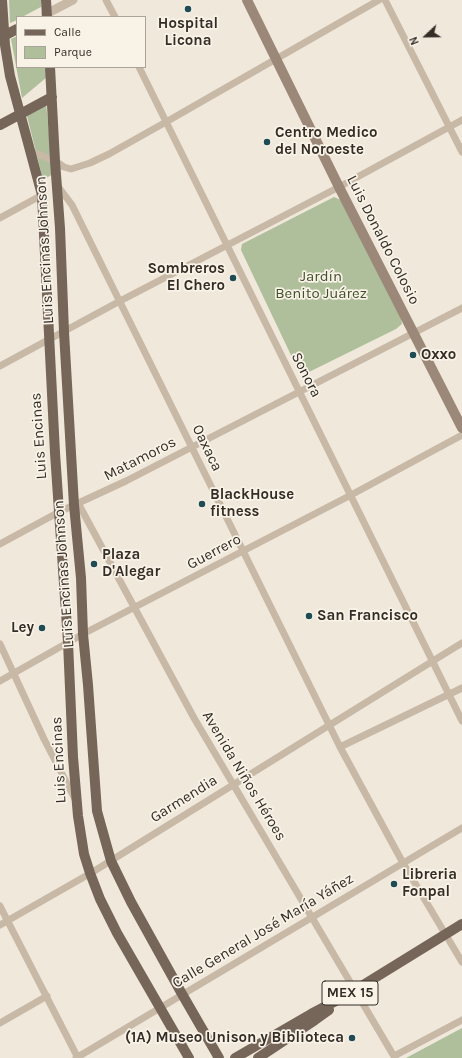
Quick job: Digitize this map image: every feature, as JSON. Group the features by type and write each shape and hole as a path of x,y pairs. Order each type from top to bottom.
{"main road":[{"name":"Luis Encinas","path":"2,0 2,37 10,76 42,195 59,512 68,642 75,800 84,854 100,899 117,933 189,1058"},
{"path":"44,16 46,0"},
{"name":"Luis Donaldo Colosio","path":"247,0 339,187 462,428"},
{"path":"2,37 16,30"},
{"name":"Luis Encinas Johnson","path":"50,68 63,276 64,332 81,578 83,634 89,692 97,811 111,860 131,902 219,1058"},
{"path":"0,125 52,97"},
{"name":"MEX 15","path":"235,1058 351,992 462,924"},
{"path":"258,1058 315,1020 351,992"}],"street":[{"path":"44,16 73,0"},
{"path":"106,0 114,16"},
{"path":"30,150 55,161 64,167 71,169 80,167 109,154 379,0"},
{"path":"385,0 462,152"},
{"name":"Sonora","path":"139,68 462,721"},
{"path":"0,366 227,244 339,187 462,120"},
{"name":"Oaxaca","path":"57,185 72,205 340,747 403,863 462,962"},
{"path":"0,218 42,195"},
{"name":"Matamoros","path":"0,544 59,512 126,481 462,308"},
{"name":"Guerrero","path":"0,681 83,634 351,495 462,435"},
{"name":"Avenida Niños Héroes","path":"76,504 135,608 194,718 313,917 351,992 394,1057"},
{"name":"Garmendia","path":"0,924 90,873 462,643"},
{"path":"0,644 44,739 75,800"},
{"path":"340,747 462,688"},
{"name":"Calle General José María Yáñez","path":"78,1058 160,1007 462,828"},
{"path":"0,906 78,1058"},
{"path":"0,1023 47,996"},
{"path":"394,1057 462,1020"}],"green space":[{"path":"9,0 41,0 41,7 24,16 16,16 16,20 10,23"},
{"path":"16,36 16,66 11,39"},
{"path":"16,68 46,68 47,77 22,98"},
{"path":"46,103 53,174 43,180 27,116"},
{"name":"Jardín Benito Juárez","path":"334,197 341,200 401,317 402,324 396,329 307,373 299,372 241,250 242,244"},
{"path":"462,1028 462,1058 406,1058"}],"place":[{"name":"Hospital Licona","path":"188,9"},
{"name":"Centro Medico del Noroeste","path":"267,142"},
{"name":"Sombreros El Chero","path":"233,278"},
{"name":"Oxxo","path":"413,355"},
{"name":"BlackHouse fitness","path":"202,504"},
{"name":"Plaza D'Alegar","path":"94,564"},
{"name":"San Francisco","path":"309,616"},
{"name":"Ley","path":"42,628"},
{"name":"Libreria Fonpal","path":"394,884"},
{"name":"(1A) Museo Unison y Biblioteca","path":"352,1038"}]}
